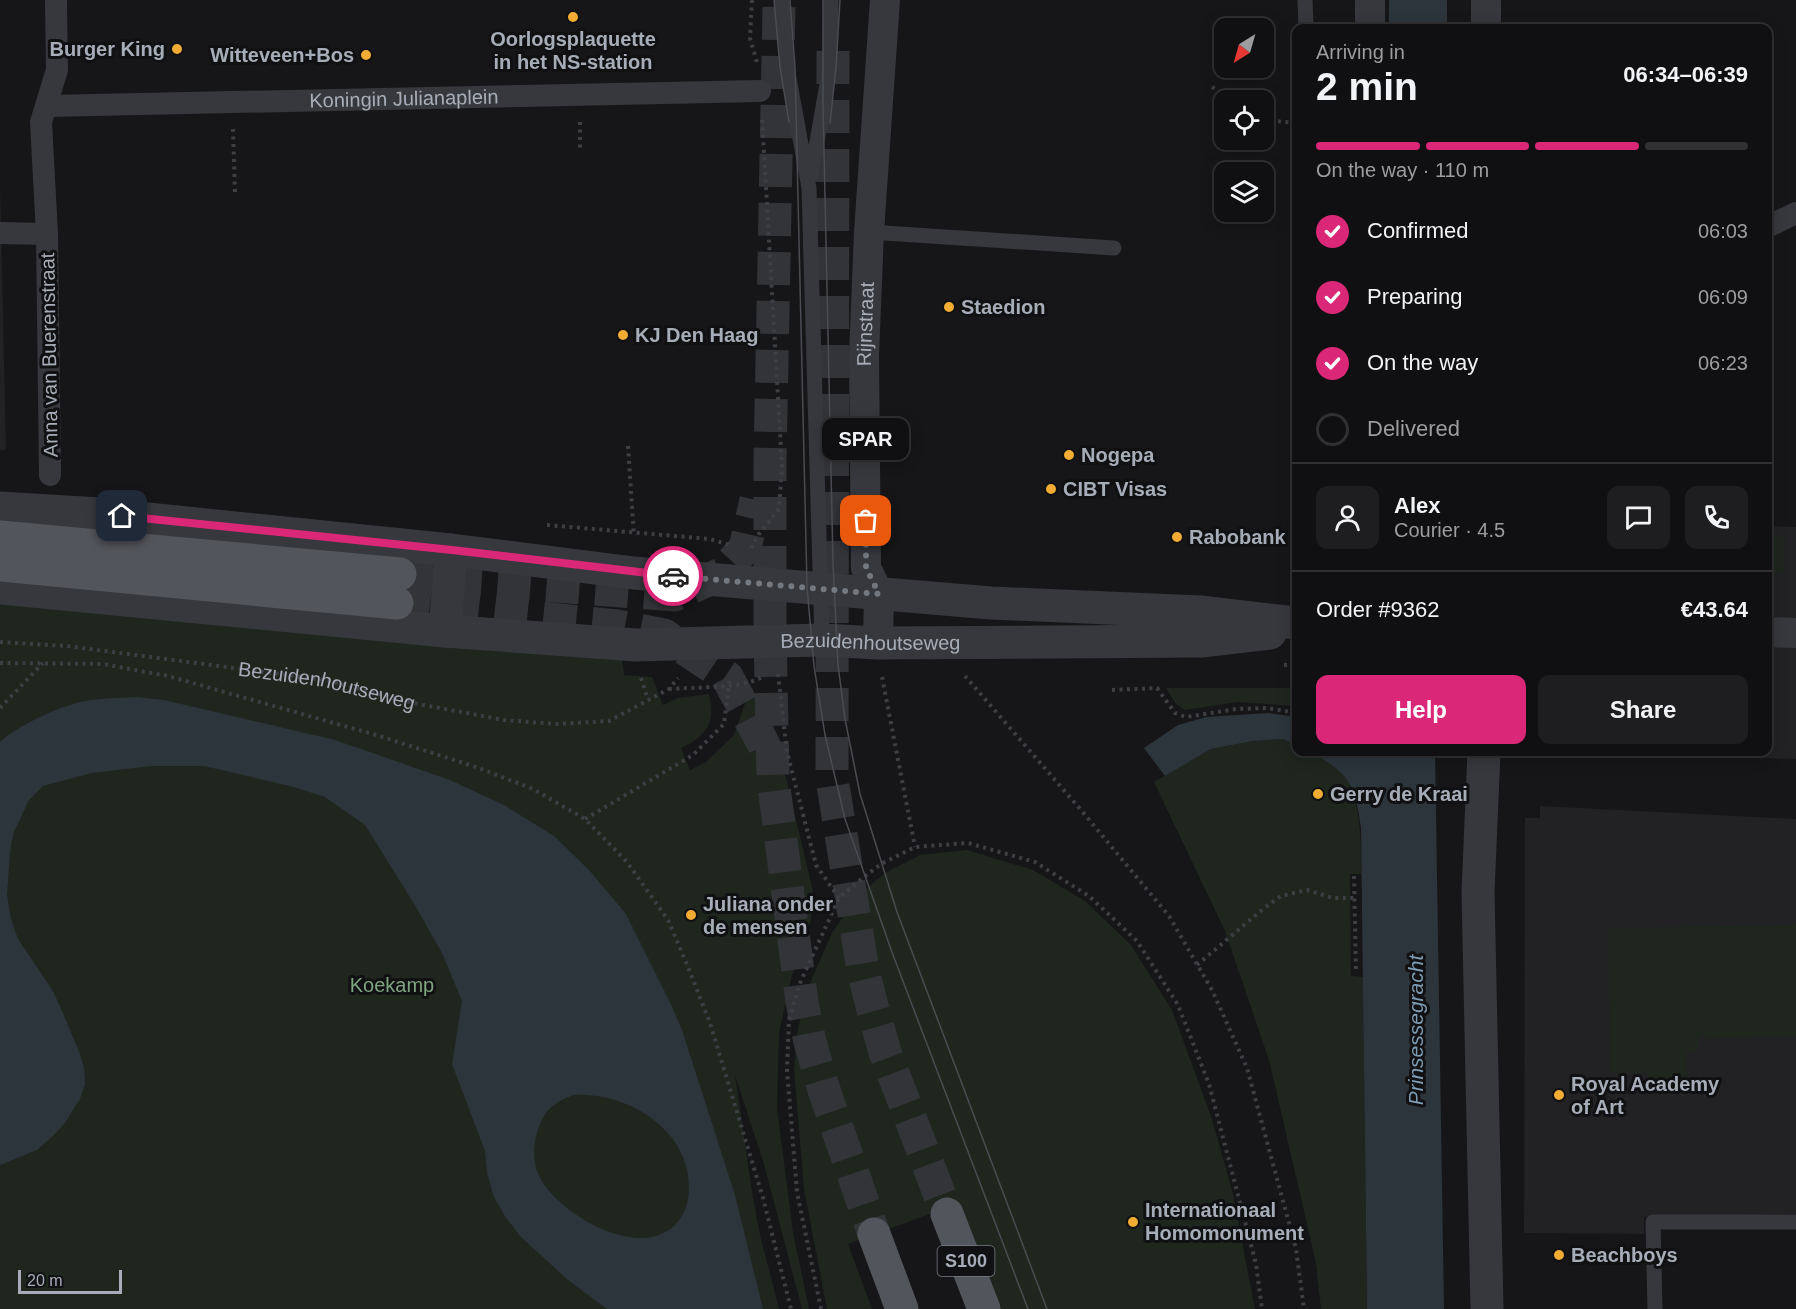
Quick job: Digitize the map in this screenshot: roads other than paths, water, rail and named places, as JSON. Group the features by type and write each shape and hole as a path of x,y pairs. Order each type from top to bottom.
{"main road":[{"path":"0,537 398,589 0,565"},
{"name":"S100","path":"947,1214 984,1309"},
{"path":"874,1234 902,1309"}],"street":[{"name":"Anna van Buerenstraat","path":"50,475 47,234 41,122 57,70 56,0"},
{"name":"Rijnstraat","path":"878,643 879,594 866,568 864,356 869,232 885,0"},
{"path":"1370,0 1370,24"},
{"path":"1486,0 1486,24"},
{"name":"Koningin Julianaplein","path":"47,105 760,91"},
{"path":"1772,225 1796,213"},
{"name":"Anna van Buerenstraat","path":"1,233 47,234"},
{"path":"0,508 99,514 452,550 634,573 991,603 1200,612 1292,623"},
{"path":"445,631 452,550"},
{"name":"Bezuidenhoutseweg","path":"0,588 445,631 636,645 822,640 878,643 1201,641 1292,630"},
{"path":"1772,632 1796,633"},
{"path":"1484,756 1478,892 1487,1309"}],"lane":[{"path":"782,0 787,67 809,188 822,640"},
{"path":"809,188 830,67 831,0"},
{"path":"1305,0 1306,24"},
{"path":"869,232 1114,248"},
{"path":"1655,1309 1653,1222 1796,1222"}],"water":[{"path":"1389,0 1447,0 1447,24 1389,24"},
{"path":"136,697 164,700 335,740 450,780 504,805 554,836 589,870 626,914 682,1030 735,1195 763,1309 607,1309 568,1280 521,1237 506,1218 494,1197 487,1173 485,1151 452,1064 462,1001 442,953 365,825 325,797 290,786 204,766 152,766 92,773 43,786 29,800 13,834 10,853 7,895 11,919 18,939 53,991 62,1011 80,1054 85,1084 80,1099 54,1135 37,1150 0,1165 0,742 28,723 64,707 91,700","holes":["594,1096 634,1107 667,1132 678,1148 686,1166 689,1187 687,1203 675,1225 659,1235 641,1238 621,1235 600,1228 563,1205 539,1176 534,1158 535,1145 544,1115 552,1106 568,1097"]},
{"path":"1268,713 1292,716 1292,743 1283,739 1253,741 1211,749 1165,776 1144,748 1178,725 1206,717"},
{"name":"Prinsessegracht","path":"1316,756 1435,756 1444,1309 1367,1309 1361,828 1356,801 1348,781"}],"tunnel":[{"path":"779,7 770,461 773,779 802,1002 810,1042 824,1090 874,1234"},
{"path":"833,51 832,779 863,970 873,1010 885,1052 947,1214"},
{"path":"400,574 675,595 721,574 745,548 756,500"},
{"path":"397,603 617,626 664,635 727,677 764,745 768,759"}],"tram line":[{"path":"774,0 780,67 789,122"},
{"path":"790,0 795,67 807,587 814,666 825,735 845,819 893,955 1028,1309"},
{"path":"823,0 823,106 833,563 838,665 845,719 860,794 897,912 1047,1309"},
{"path":"830,123 840,0"}],"place":[{"name":"Oorlogsplaquette in het NS-station","path":"573,17"},
{"name":"Burger King","path":"177,49"},
{"name":"Witteveen+Bos","path":"366,55"},
{"name":"Staedion","path":"949,307"},
{"name":"KJ Den Haag","path":"623,335"},
{"name":"Nogepa","path":"1069,455"},
{"name":"CIBT Visas","path":"1051,489"},
{"name":"SPAR","path":"866,521"},
{"name":"Rabobank","path":"1177,537"},
{"name":"Gerry de Kraai","path":"1318,794"},
{"name":"Juliana onder de mensen","path":"691,915"},
{"name":"Royal Academy of Art","path":"1559,1095"},
{"name":"Internationaal Homomonument","path":"1133,1222"},
{"name":"Beachboys","path":"1559,1255"}],"park label":[{"name":"Koekamp","path":"392,985"}]}
